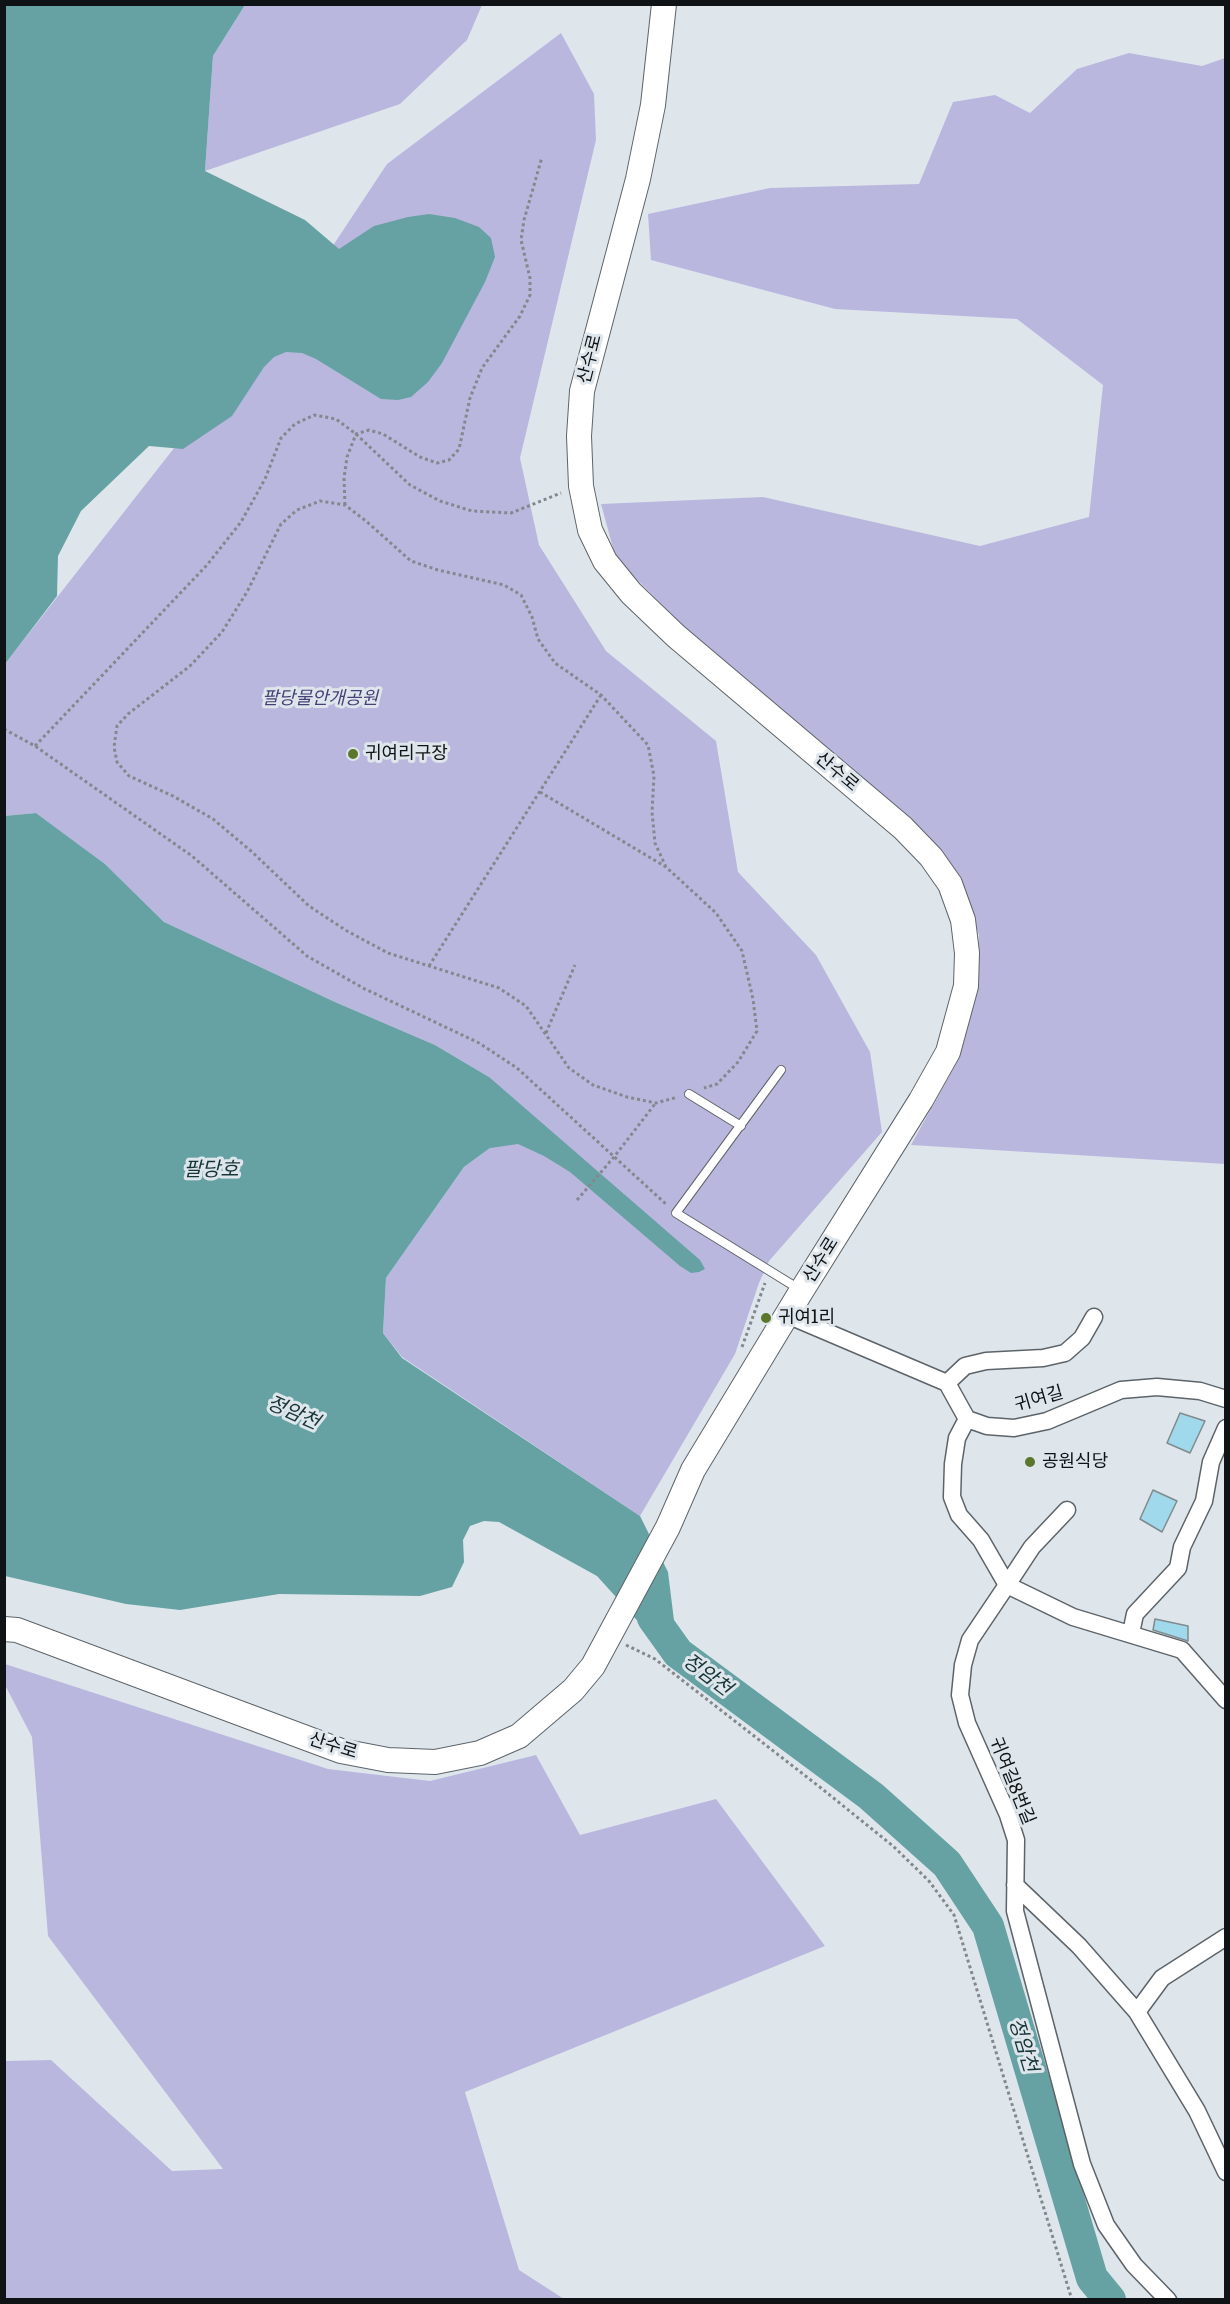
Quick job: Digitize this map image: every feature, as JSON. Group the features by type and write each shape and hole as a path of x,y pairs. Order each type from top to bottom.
{"main road":[{"name":"산수로","path":"4,1629 17,1630 341,1751 388,1760 435,1762 480,1754 519,1736 573,1690 592,1666 668,1527 693,1470 921,1100 948,1052 966,986 967,953 963,920 950,884 931,857 903,828 676,636 631,593 605,561 590,530 580,486 579,436 582,392 638,179 653,105 664,4"}],"street":[{"path":"787,1315 947,1383 967,1419 957,1438 952,1497 959,1515 981,1540 1007,1585 1073,1617 1182,1650 1226,1700"},
{"path":"947,1383 965,1366 986,1361 1043,1358 1065,1353 1082,1338 1094,1317"},
{"name":"귀여길","path":"967,1419 987,1426 1014,1428 1047,1421 1121,1390 1157,1387 1200,1391 1226,1399"},
{"path":"1131,1633 1136,1614 1178,1568 1182,1547 1204,1501 1211,1462 1226,1428"},
{"name":"귀여길8번길","path":"1067,1510 1032,1547 970,1640 963,1665 960,1695 967,1723 1008,1815 1013,1832 1017,1865 1016,1911 1082,2164 1106,2225 1134,2265 1168,2300"},
{"path":"1015,1885 1079,1946 1137,2012 1197,2111 1226,2172"},
{"path":"1137,2012 1162,1978 1226,1937"}],"lane":[{"path":"781,1070 676,1213 802,1290"},
{"path":"689,1094 741,1126"}],"path":[{"path":"356,434 369,430 383,434 420,457 436,463 449,460 459,449 470,398 482,368 520,316 530,295 531,278 521,240 524,220 543,157"},
{"path":"35,746 207,565 241,522 265,479 281,438 295,424 314,415 336,418 410,485 440,501 472,511 511,513 580,486"},
{"path":"345,505 344,478 347,457 356,434"},
{"path":"540,792 666,867 716,913 742,951 753,999 757,1030 738,1062 717,1084 656,1103 627,1097 593,1085 569,1068 526,1006 499,988 388,952 337,924 309,906 251,851 213,819 173,796 129,776 117,762 114,747 117,726 128,714 190,666 222,633 247,591 281,524 297,510 320,501 345,505 411,561 438,570 504,585 521,595 532,617 538,639 555,663 601,695 648,745 654,776 652,812 655,843 666,867"},
{"path":"429,966 601,695"},
{"path":"4,729 35,746 192,856 307,956 363,988 479,1043 517,1068 676,1213"},
{"path":"546,1033 575,965"},
{"path":"577,1200 656,1103"},
{"path":"613,1627 821,1788 908,1860 929,1881 954,1915 1072,2300"}],"green space":[{"path":"245,5 482,5 467,40 400,104 205,171 213,56"},
{"name":"팔당물안개공원","path":"561,33 594,94 596,140 520,458 539,545 606,651 716,741 738,872 816,955 870,1052 882,1132 769,1261 759,1283 735,1354 640,1516 402,1357 383,1333 386,1278 464,1167 490,1148 489,1077 435,1045 335,1002 164,922 105,864 36,813 5,816 4,665 334,244 387,164"},
{"path":"1129,53 1202,66 1225,58 1225,1164 911,1145 959,1058 975,995 979,935 961,883 923,830 696,638 616,559 601,504 763,497 980,546 1089,517 1103,385 1017,319 835,309 651,260 648,214 770,188 919,184 953,102 995,95 1030,113 1077,69"},
{"path":"5,1664 328,1769 430,1781 536,1755 580,1835 716,1799 825,1946 465,2092 519,2270 564,2299 5,2299 5,2061 51,2060 172,2171 223,2169 48,1936 32,1737 5,1685"}],"water":[{"path":"5,4 245,5 213,56 205,171 305,220 339,249 374,226 429,214 455,218 479,227 491,238 495,257 485,282 442,363 428,382 411,397 398,400 381,399 316,359 302,353 286,352 274,357 264,367 232,416 183,449 149,446 81,511 58,556 57,596 5,664"},
{"name":"팔당호","path":"36,813 105,864 164,922 335,1002 435,1045 489,1077 700,1260 705,1269 699,1272 691,1273 680,1266 570,1172 518,1144 490,1148 464,1167 386,1278 383,1333 402,1358 640,1516 668,1572 678,1653 644,1628 597,1576 499,1522 484,1521 470,1526 463,1540 464,1562 452,1587 420,1596 279,1594 180,1610 126,1604 5,1576 4,816"}],"building":[{"path":"1180,1413 1205,1421 1190,1453 1167,1443"},
{"path":"1153,1490 1177,1501 1162,1532 1140,1519"},
{"path":"1155,1619 1188,1626 1188,1641 1153,1630"}],"waterway":[{"name":"정암천","path":"653,1618 678,1653 871,1796 947,1864 988,1926 1092,2278 1110,2300"}],"place":[{"name":"귀여리구장","path":"353,754"},
{"name":"귀여1리","path":"766,1318"},
{"name":"공원식당","path":"1030,1462"}]}
